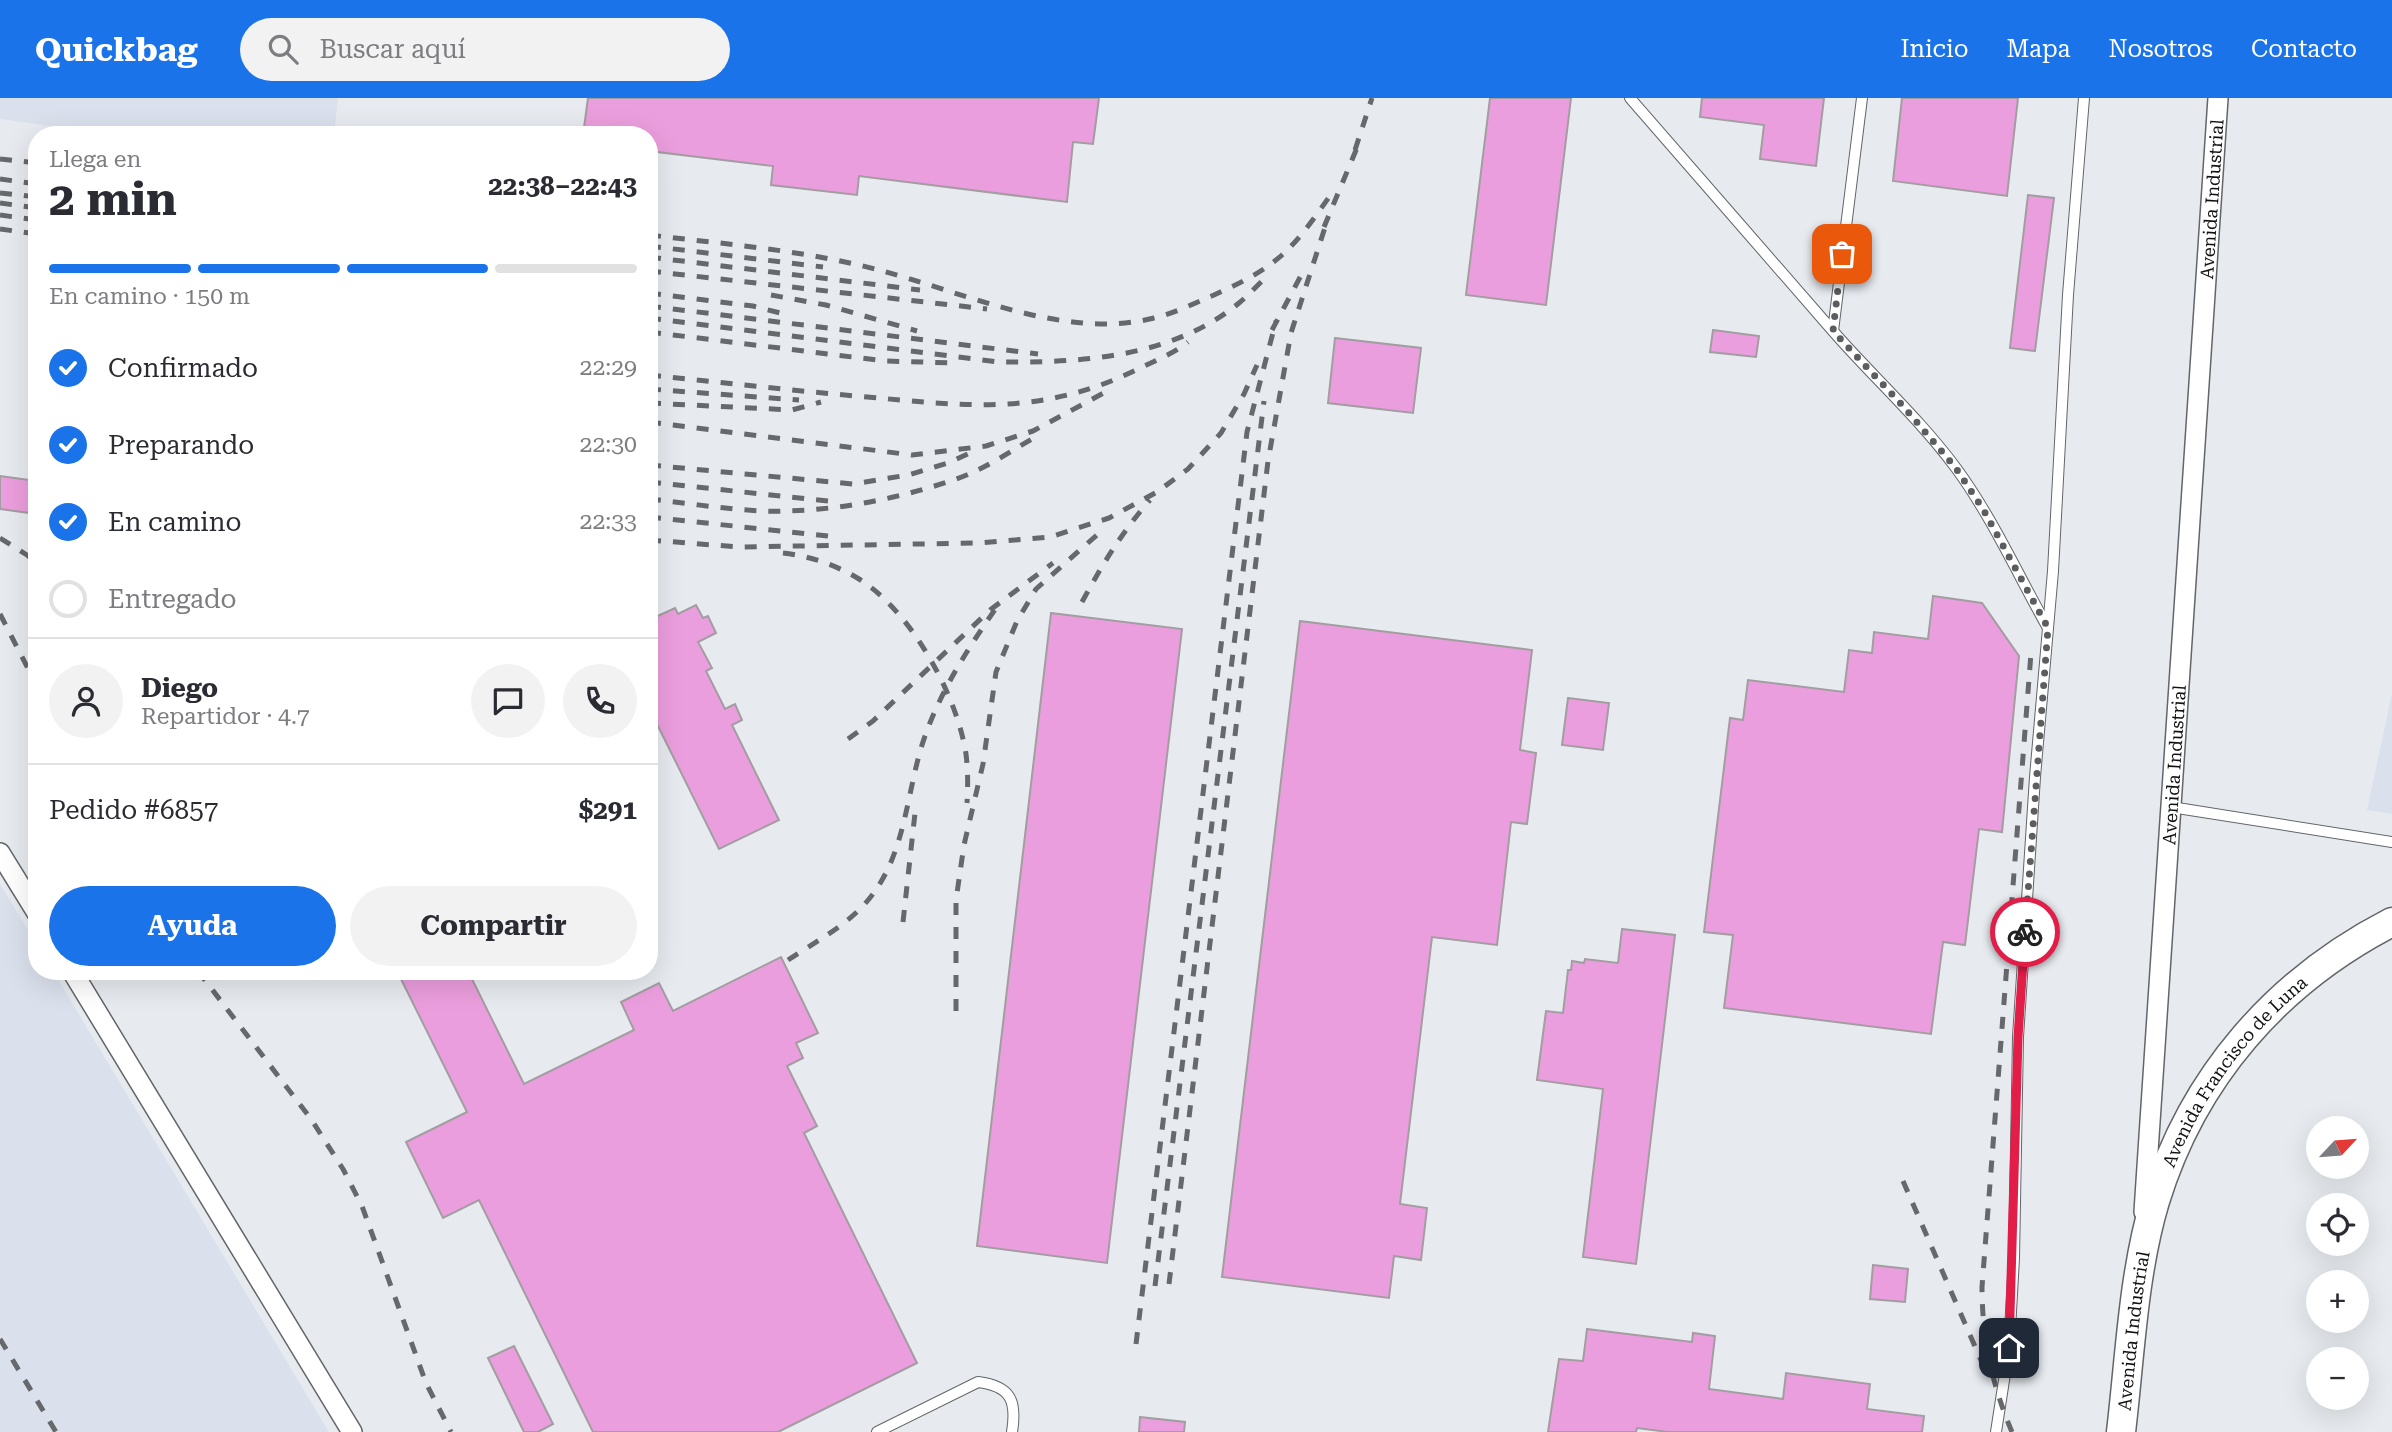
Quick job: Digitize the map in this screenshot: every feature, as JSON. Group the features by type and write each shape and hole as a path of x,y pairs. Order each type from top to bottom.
{"street":[{"name":"Avenida Industrial","path":"2121,1432 2140,1266 2218,98"},
{"path":"0,853 28,899"},
{"name":"Avenida Francisco de Luna","path":"2140,1266 2155,1202 2177,1140 2234,1048 2275,1004 2319,966 2392,922"},
{"path":"77,980 352,1432"}],"lane":[{"path":"1630,98 1955,467 1983,509 2048,628"},
{"path":"1833,331 1862,98"},
{"path":"1996,1432 2009,1348 2018,1037 2048,628 2068,295 2084,98"},
{"path":"2172,807 2392,842"},
{"path":"877,1432 978,1382 993,1384 1007,1392 1013,1404 1012,1432"}],"shaded area":[{"path":"0,98 338,98 335,126 50,126 0,119"},
{"path":"2392,693 2392,814 2367,810"},
{"path":"0,884 28,930 28,980 58,980 329,1432 0,1432"}],"building":[{"path":"588,98 1099,98 1093,144 1073,142 1067,202 859,176 857,195 771,185 773,166 658,152 658,126 584,126"},
{"path":"1490,98 1571,98 1546,305 1466,295"},
{"path":"1702,98 1824,98 1816,166 1760,159 1764,125 1700,117"},
{"path":"1902,98 2018,98 2007,196 1893,181"},
{"path":"2028,195 2054,198 2035,351 2010,348"},
{"path":"1713,330 1759,336 1756,357 1710,352"},
{"path":"1335,338 1421,348 1413,413 1328,403"},
{"path":"0,476 28,480 28,513 0,509"},
{"path":"1933,596 1982,603 2019,656 2002,832 1979,829 1965,945 1943,942 1931,1034 1724,1008 1733,935 1704,932 1730,718 1743,720 1748,680 1844,692 1849,650 1872,653 1874,632 1928,639"},
{"path":"696,605 703,618 708,616 716,633 698,642 712,668 706,671 725,709 735,704 742,720 732,725 779,820 719,849 658,726 658,616 675,608 678,614"},
{"path":"1051,613 1182,629 1107,1263 977,1246"},
{"path":"1300,621 1532,650 1520,750 1536,753 1527,824 1511,822 1497,945 1432,937 1400,1204 1427,1208 1421,1260 1394,1256 1389,1298 1222,1277"},
{"path":"1568,698 1609,703 1603,750 1562,745"},
{"path":"1622,929 1675,935 1636,1264 1583,1257 1603,1089 1537,1080 1546,1011 1563,1013 1568,970 1571,970 1572,961 1584,963 1585,959 1618,963"},
{"path":"781,957 818,1033 796,1043 803,1058 787,1066 817,1126 804,1133 917,1363 778,1432 593,1432 479,1200 443,1218 406,1142 467,1112 401,980 472,980 524,1084 634,1030 621,1002 659,983 673,1011"},
{"path":"1873,1265 1908,1269 1905,1302 1870,1299"},
{"path":"1587,1329 1692,1342 1693,1333 1715,1336 1709,1389 1783,1399 1786,1373 1870,1384 1867,1409 1924,1416 1922,1432 1668,1432 1637,1428 1636,1432 1548,1432 1559,1359 1583,1361"},
{"path":"514,1346 553,1424 538,1432 524,1432 488,1358"},
{"path":"1140,1417 1185,1422 1184,1432 1139,1432"}],"railway":[{"path":"1355,150 1372,98"},
{"path":"1324,227 1359,143"},
{"path":"0,159 28,162"},
{"path":"0,179 28,183"},
{"path":"0,193 28,196"},
{"path":"658,236 819,257 875,269 1049,318 1085,323 1120,323 1154,318 1177,311 1258,273 1296,241 1332,193"},
{"path":"0,203 28,207"},
{"path":"0,215 28,219"},
{"path":"1169,1284 1268,461 1291,333 1328,218"},
{"path":"0,229 28,233"},
{"path":"658,247 823,267"},
{"path":"658,258 920,290"},
{"path":"1272,330 1305,268"},
{"path":"658,272 987,309"},
{"path":"658,319 998,362 1061,361 1124,354 1185,336 1239,303 1270,274"},
{"path":"658,294 753,306 784,314"},
{"path":"771,295 826,305 917,331"},
{"path":"658,307 1038,354"},
{"path":"1136,1344 1247,432 1276,321"},
{"path":"658,333 885,361 956,363"},
{"path":"658,376 930,402 1032,402 1065,396 1100,385 1163,357 1188,342"},
{"path":"658,541 739,547 979,543 1050,537 1109,518 1157,492 1188,469 1221,433 1257,365"},
{"path":"658,423 912,455 986,446 1033,431 1113,388"},
{"path":"658,390 799,400"},
{"path":"1155,1286 1264,401"},
{"path":"658,403 792,410 821,402"},
{"path":"658,500 761,511 810,510 860,504 909,493 967,475 1037,436"},
{"path":"658,466 853,484 908,475 948,463 972,452"},
{"path":"658,483 828,501"},
{"path":"1082,602 1113,549 1150,500"},
{"path":"658,518 837,537"},
{"path":"956,1011 956,900 964,845 983,764 996,672 1017,621 1036,589 1098,534"},
{"path":"0,538 28,556"},
{"path":"783,553 822,562 859,579 878,593 913,633 942,681 961,731 967,760 967,803"},
{"path":"848,739 873,721 990,610 1053,563"},
{"path":"788,960 851,917 881,882 897,845 922,745 937,706 956,670 1001,601"},
{"path":"0,614 28,668"},
{"path":"2012,1432 1990,1361 1982,1287 2031,653"},
{"path":"903,922 916,804"},
{"path":"205,980 311,1119 343,1169 362,1206 426,1383 451,1432"},
{"path":"1903,1181 1983,1365"},
{"path":"0,1339 56,1432"}],"way so far":[{"path":"1842,254 1833,331 1955,467 1983,509 2048,628 2025,932"}],"route":[{"path":"2009,1348 2014,1258 2018,1037 2025,932"}]}
